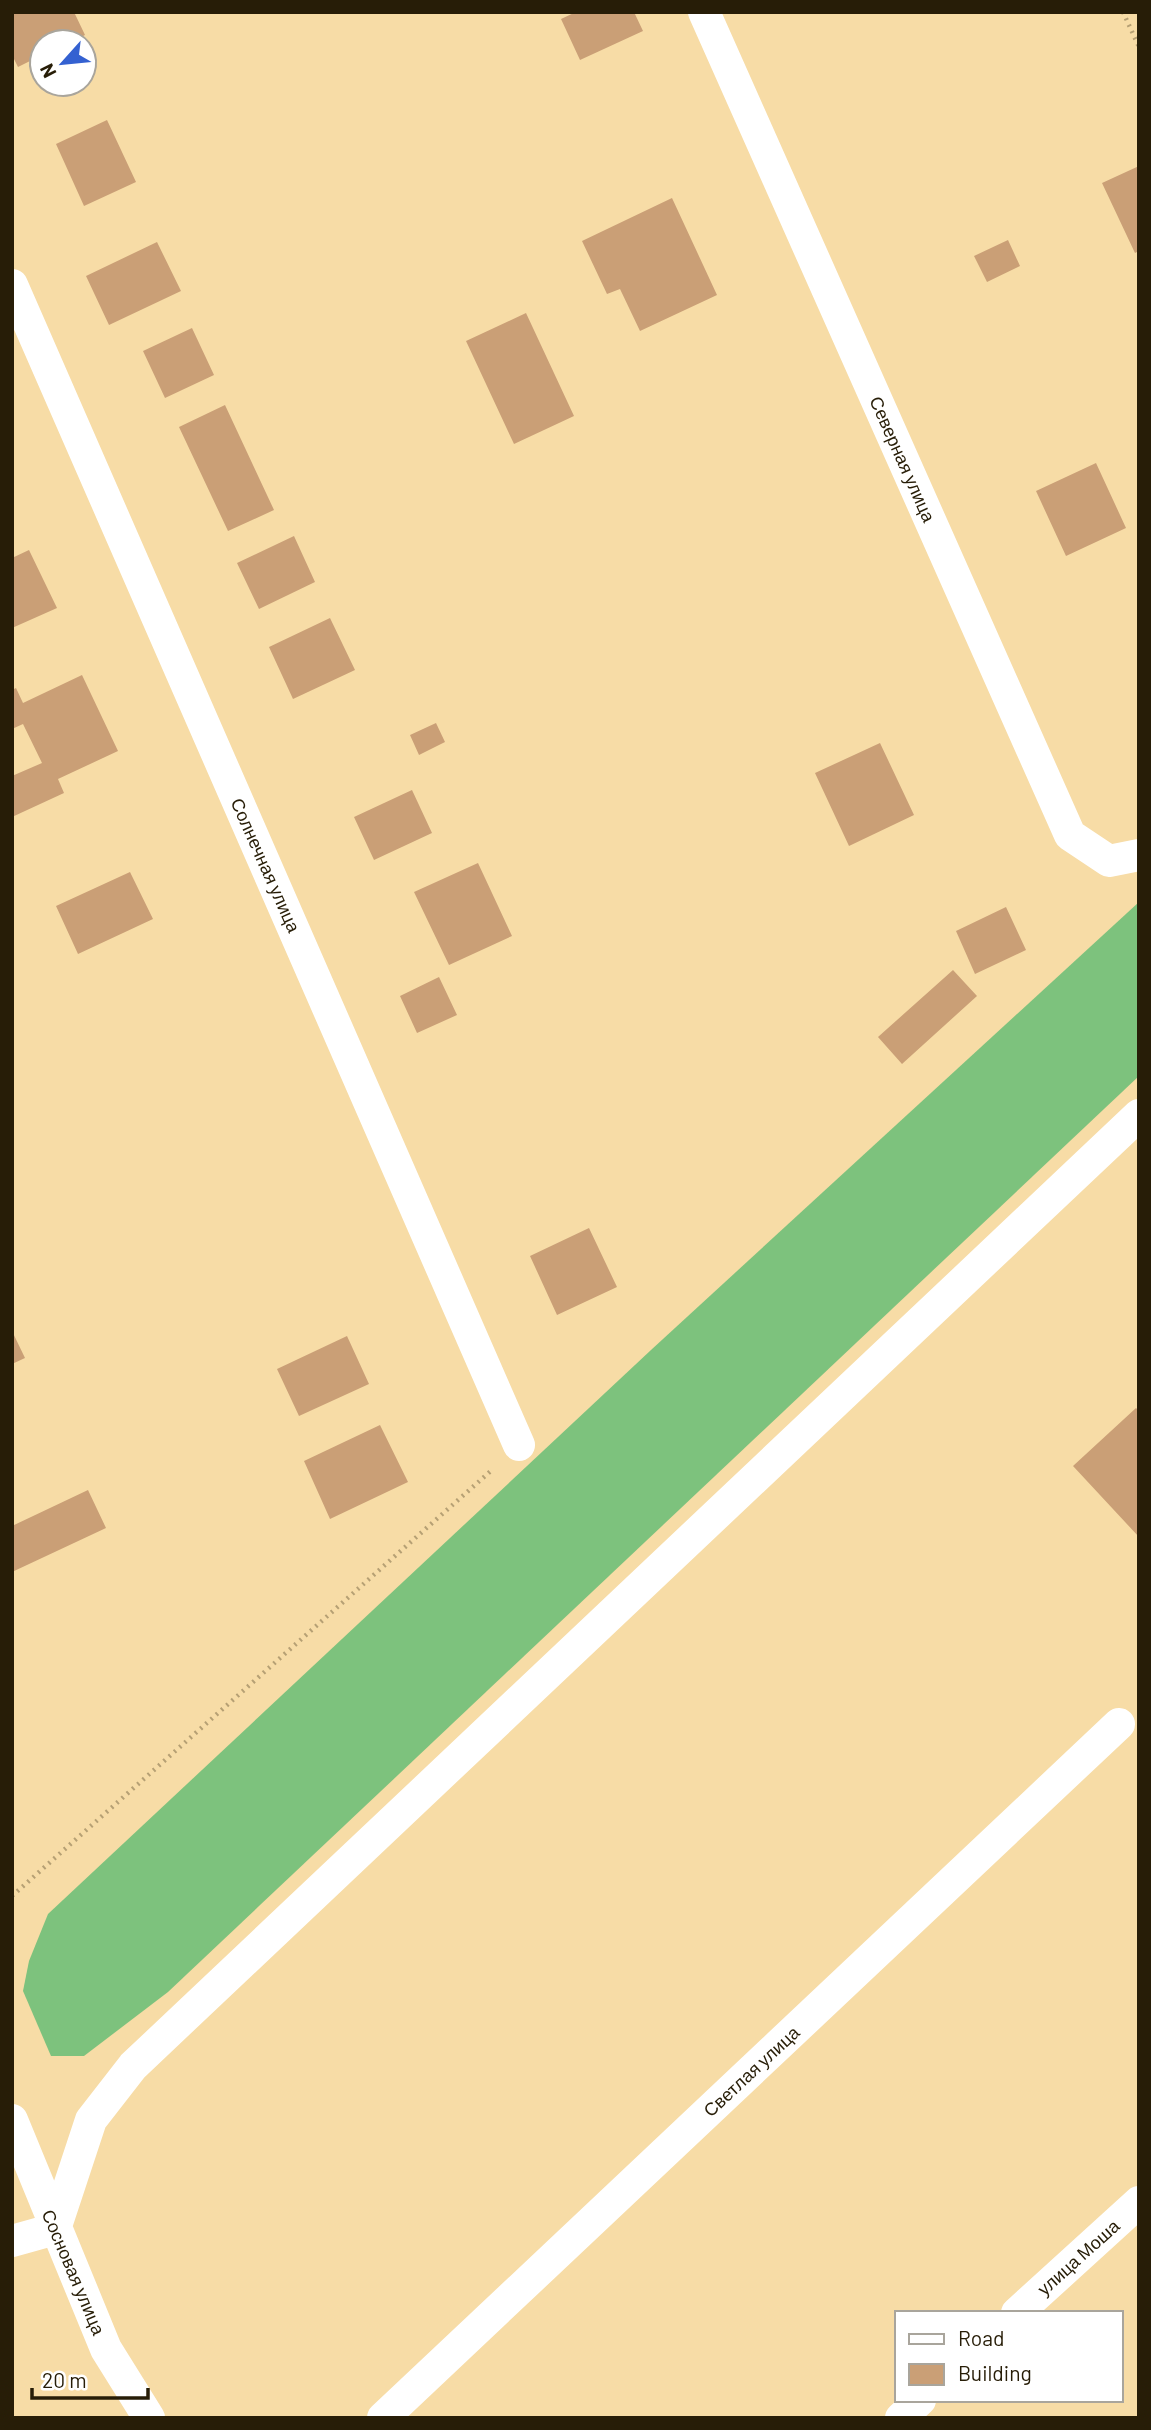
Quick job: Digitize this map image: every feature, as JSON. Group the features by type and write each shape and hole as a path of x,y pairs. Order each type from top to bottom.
{"street":[{"name":"Северная улица","path":"704,12 1070,835 1109,861 1139,856"},
{"name":"Солнечная улица","path":"12,285 519,1445"},
{"path":"12,2241 55,2229 91,2120 133,2066 1139,1115"},
{"name":"Светлая улица","path":"383,2418 1119,1724"},
{"name":"Сосновая улица","path":"12,2120 106,2349 149,2418"},
{"name":"улица Моша","path":"1019,2311 1139,2202"},
{"path":"901,2418 918,2402"}],"path":[{"path":"1123,12 1139,47"},
{"path":"12,1896 519,1445"}],"green space":[{"path":"1139,902 1139,1076 168,1992 84,2056 51,2056 23,1991 29,1961 48,1914 651,1350"}],"building":[{"path":"12,12 74,12 82,28 28,28 28,62 18,67 12,55"},
{"path":"576,12 634,12 643,31 580,60 561,19"},
{"path":"107,120 136,182 84,206 56,144"},
{"path":"1139,166 1139,251 1135,253 1102,183"},
{"path":"672,198 717,295 640,331 620,289 607,294 582,241"},
{"path":"1008,240 1020,266 987,282 974,256"},
{"path":"157,242 181,291 109,325 86,276"},
{"path":"526,313 574,416 514,444 466,341"},
{"path":"192,328 214,375 165,398 143,351"},
{"path":"225,405 274,510 228,531 179,427"},
{"path":"1096,463 1126,528 1066,556 1036,491"},
{"path":"294,536 315,582 259,609 237,563"},
{"path":"29,550 57,608 12,628 12,558"},
{"path":"330,618 355,670 293,699 269,647"},
{"path":"82,675 118,751 58,779 64,793 12,817 12,776 42,763 23,724 12,729 12,690 16,688 23,703"},
{"path":"436,723 445,742 419,755 410,735"},
{"path":"880,743 914,815 849,846 815,773"},
{"path":"412,790 432,833 374,860 354,817"},
{"path":"478,863 512,936 449,965 414,892"},
{"path":"130,872 153,919 78,954 56,906"},
{"path":"1006,907 1026,950 975,974 956,931"},
{"path":"953,970 977,996 902,1064 878,1037"},
{"path":"439,977 457,1015 417,1033 400,996"},
{"path":"589,1228 617,1287 557,1315 530,1256"},
{"path":"12,1331 25,1358 12,1364"},
{"path":"347,1336 369,1384 299,1416 277,1369"},
{"path":"1136,1408 1139,1411 1139,1537 1073,1466"},
{"path":"380,1425 408,1482 330,1519 304,1461"},
{"path":"88,1490 106,1528 12,1572 12,1526"}]}
